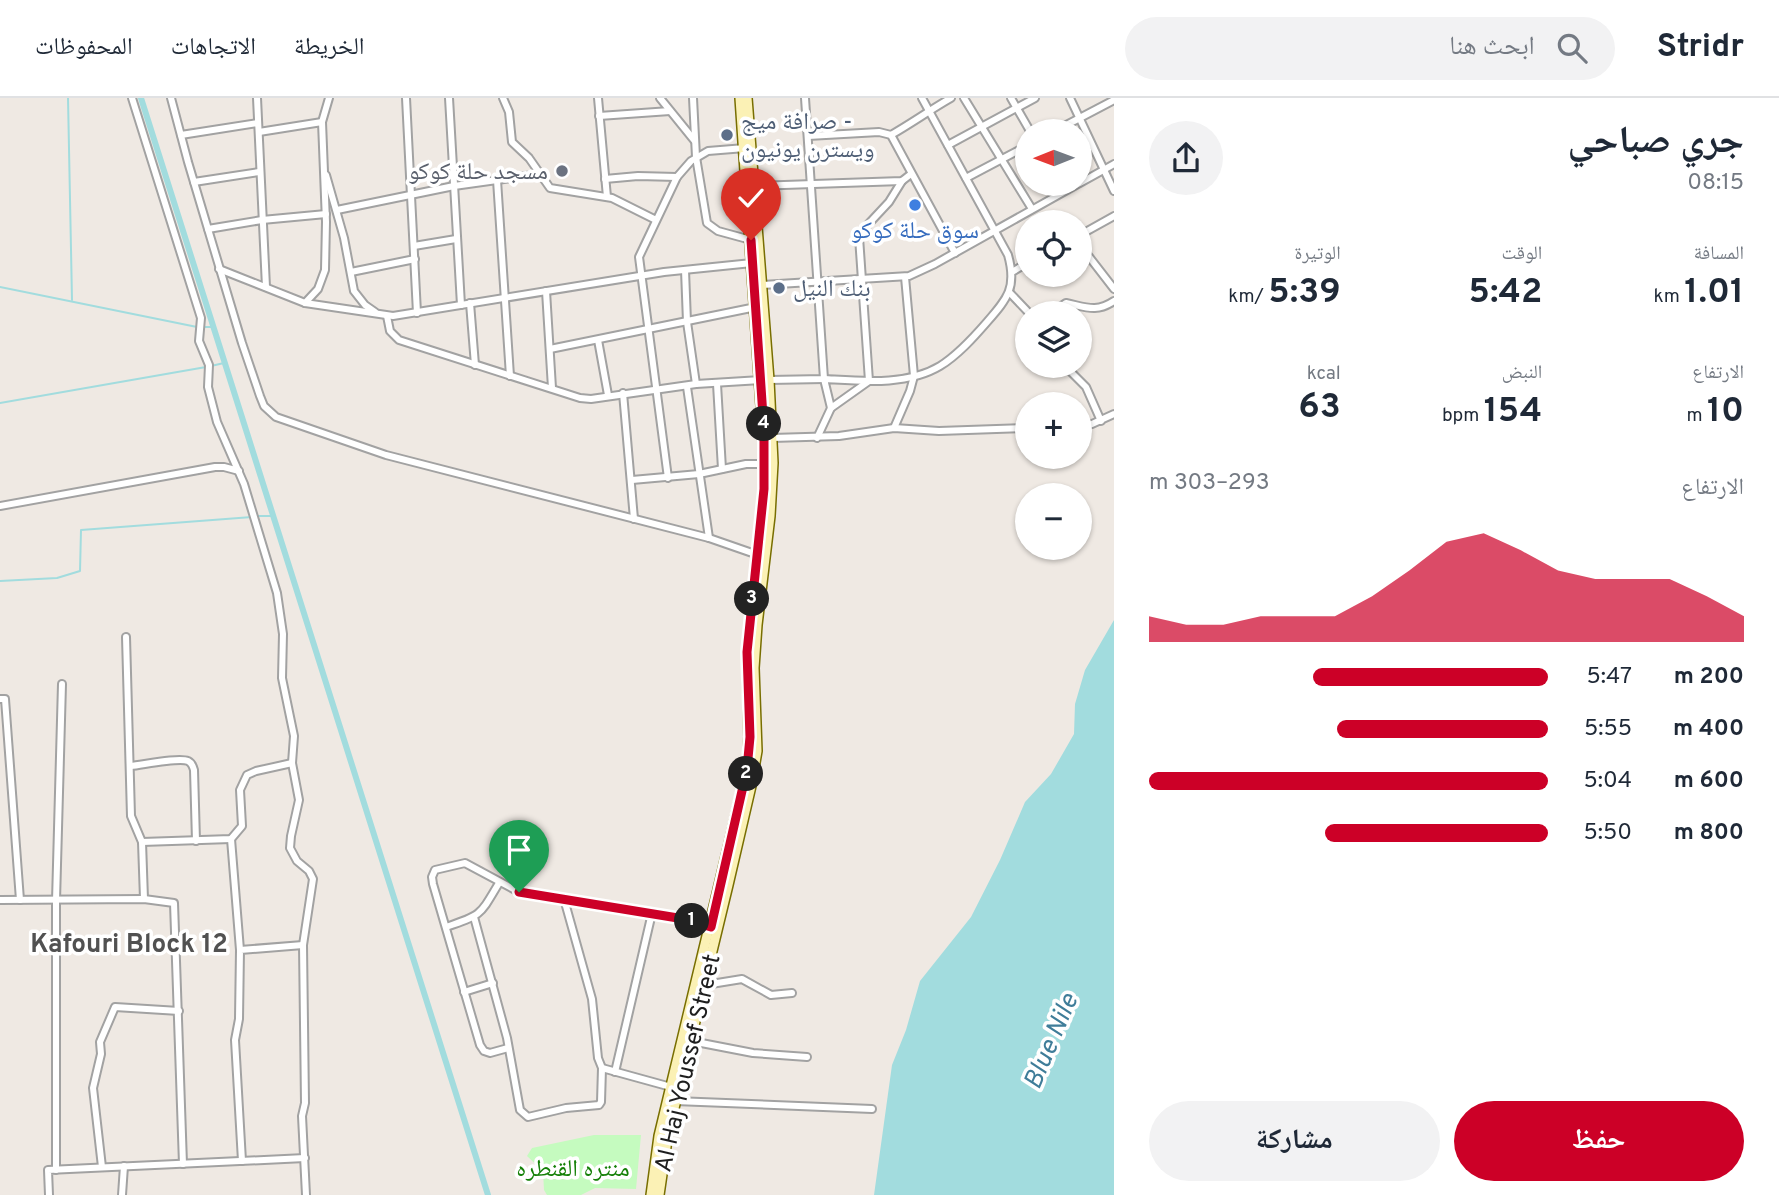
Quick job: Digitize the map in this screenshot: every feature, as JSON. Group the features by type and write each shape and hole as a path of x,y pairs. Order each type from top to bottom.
{"main road":[{"name":"Al Haj Youssef Street","path":"651,1195 654,1157 711,927 747,769 750,737 747,652 765,464 765,380 762,285 754,186 740,98"},
{"name":"Al Haj Youssef Street","path":"659,1195 662,1160 675,1101 705,985 757,751 754,668 771,503 772,438 752,263 747,98"}],"street":[{"path":"132,98 201,318 199,341 209,365 208,387 217,422 239,471 259,528 281,610 282,678 294,736 292,763 299,800 290,836 290,848 297,861 313,878 303,945 305,1103 302,1116 306,1195"},
{"path":"172,98 219,269 260,396 264,405 276,417 386,454 709,538 758,555"},
{"path":"257,98 266,287"},
{"path":"305,303 322,282 325,270 326,214 322,122 329,98"},
{"path":"406,98 417,313"},
{"path":"449,98 461,305"},
{"path":"503,98 509,112 512,142 529,158 550,188 622,201 656,220"},
{"path":"598,98 607,197"},
{"path":"660,98 695,142"},
{"path":"693,98 696,157 707,223 718,231 751,240"},
{"path":"805,98 824,379 831,408"},
{"path":"385,315 390,331 399,340 580,398 591,399 696,384 765,380 869,381 914,376 933,370 950,359 985,325 1010,293 1012,272 1008,255 922,98"},
{"path":"808,136 879,132 891,135 951,98"},
{"path":"964,98 1031,209"},
{"path":"1011,98 1023,119"},
{"path":"948,145 1035,98"},
{"path":"1070,98 1114,191"},
{"path":"1079,118 1114,100"},
{"path":"599,116 670,111"},
{"path":"259,132 322,122"},
{"path":"181,135 258,123"},
{"path":"891,135 955,253"},
{"path":"668,478 639,257 677,177 696,157 708,151 747,148"},
{"path":"966,178 1015,152"},
{"path":"1092,176 1114,164"},
{"path":"323,166 337,210 358,298 372,311 385,315"},
{"path":"194,182 259,172"},
{"path":"337,210 454,186 540,174"},
{"path":"869,381 859,244 861,232 889,202 902,181 911,174"},
{"path":"605,179 677,177"},
{"path":"498,180 510,376"},
{"path":"754,186 902,181"},
{"path":"762,285 905,277 955,253 1055,196"},
{"path":"208,229 262,220 326,214"},
{"path":"1092,228 1114,216"},
{"path":"414,246 456,239"},
{"path":"351,272 415,259"},
{"path":"1092,261 1114,289"},
{"path":"219,269 305,303 385,315 417,313 641,276 752,263"},
{"path":"685,270 687,321 696,384"},
{"path":"894,428 914,376 905,277"},
{"path":"546,292 552,388"},
{"path":"1010,293 1018,301"},
{"path":"1092,309 1105,307 1114,301"},
{"path":"470,303 475,365"},
{"path":"550,349 756,307"},
{"path":"598,340 608,395"},
{"path":"1077,378 1086,387 1101,421"},
{"path":"817,438 831,408 869,381"},
{"path":"717,384 722,469"},
{"path":"687,387 709,538"},
{"path":"623,393 634,519"},
{"path":"1092,424 1114,414"},
{"path":"772,438 817,438 894,428 939,431 1015,428"},
{"path":"632,480 668,478 765,464"},
{"path":"0,506 215,467 239,471"},
{"path":"126,637 131,816 142,842 144,899"},
{"path":"56,1170 56,901 62,684"},
{"path":"0,699 5,699 20,900"},
{"path":"131,766 178,760 192,764 195,781 196,841"},
{"path":"242,1161 235,1040 239,1019 240,950 231,839 242,826 240,790 247,775 292,763"},
{"path":"142,842 231,839"},
{"path":"508,1048 490,1054 484,1051 433,884 435,870 465,863 519,892 652,913 711,927"},
{"path":"446,927 474,918 499,883"},
{"path":"0,900 144,899 174,903 183,1164"},
{"path":"474,918 493,983 520,1111 528,1117 566,1108 599,1105 602,1068 598,1058 590,984 564,899"},
{"path":"615,1072 652,913"},
{"path":"240,950 303,945"},
{"path":"705,985 742,979 771,995 792,993"},
{"path":"464,992 493,983"},
{"path":"102,1167 93,1088 101,1054 100,1042 115,1007 179,1010"},
{"path":"691,1041 753,1053 807,1057"},
{"path":"602,1068 671,1087"},
{"path":"675,1101 872,1108"},
{"path":"49,1195 48,1170 305,1158"},
{"path":"122,1195 124,1166"}],"green space":[{"name":"منتره القنطره","path":"594,1135 641,1135 636,1189 595,1188 581,1195 547,1195 544,1190 543,1171 527,1156 532,1148"}],"water":[{"name":"Blue Nile","path":"1114,620 1114,1195 874,1195 892,1065 906,1030 920,981 971,917 1025,802 1051,774 1074,734 1075,704 1085,670"}],"waterway":[{"path":"68,98 72,300"},
{"path":"141,98 488,1195"},
{"path":"0,287 197,327"},
{"path":"203,327 212,327"},
{"path":"211,366 224,363"},
{"path":"0,403 206,367"},
{"path":"257,516 273,516"},
{"path":"0,581 57,578 80,571 81,530 252,517"}],"place":[{"name":"صرافة ميج - ويسترن يونيون","path":"727,135"},
{"name":"مسجد حلة كوكو","path":"562,171"},
{"name":"سوق حلة كوكو","path":"915,205"},
{"name":"بنك النيل","path":"779,288"}],"district":[{"name":"Kafouri Block 12","path":"129,943"}],"route":[{"path":"519,892 684,919 711,927 749,755 747,652 765,464 751,240"}]}
